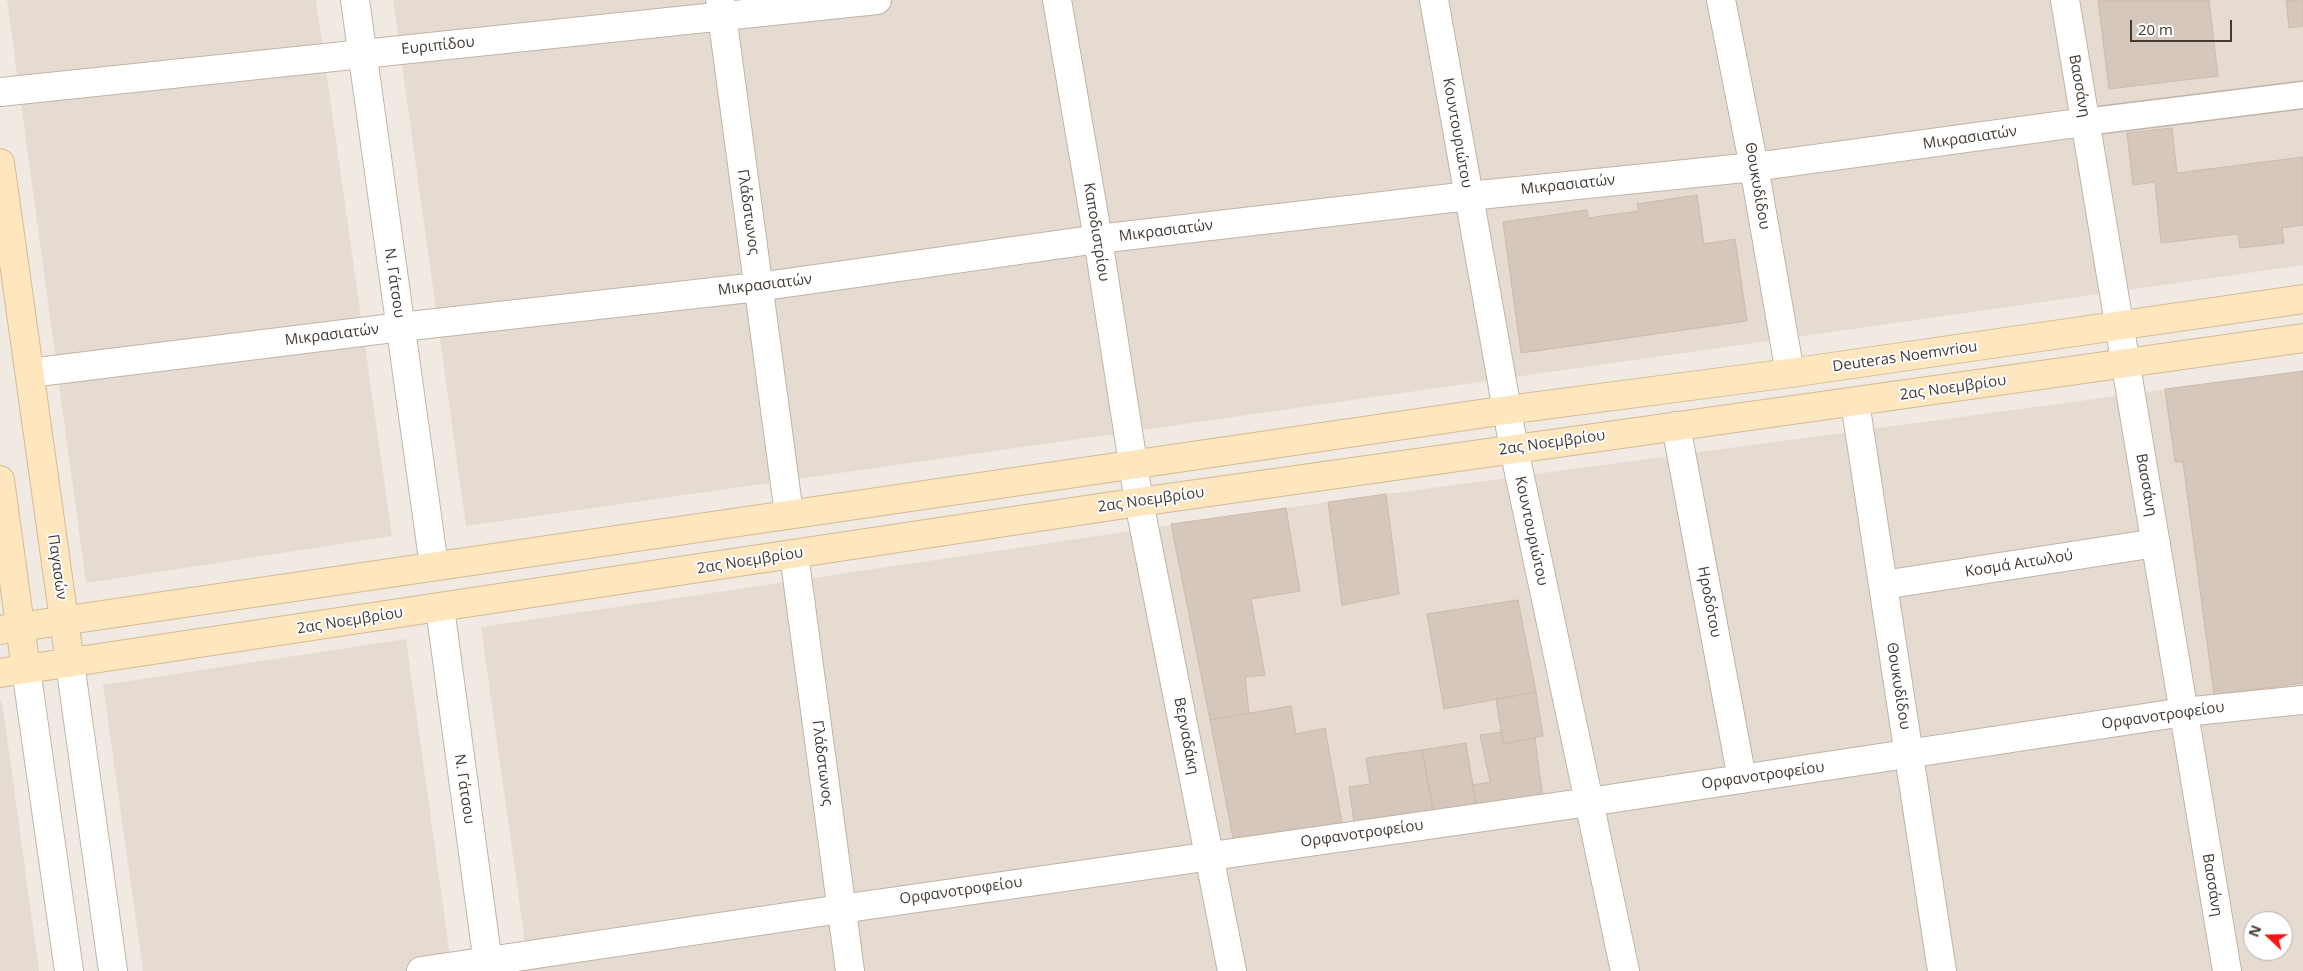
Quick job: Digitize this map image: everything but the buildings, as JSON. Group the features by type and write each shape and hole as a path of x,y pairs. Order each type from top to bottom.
{"main road":[{"name":"Παγασών","path":"0,163 70,664"},
{"name":"Deuteras Noemvriou","path":"1507,410 1790,373 2303,299"},
{"name":"2ας Νοεμβρίου","path":"13,671 70,664 1139,502 2303,338"},
{"path":"10,629 1507,410"},
{"path":"0,480 13,671"}],"street":[{"name":"Ν. Γάτσου","path":"355,0 434,566"},
{"name":"Ευριπίδου","path":"0,92 362,54 721,8 877,0"},
{"name":"Καποδιστρίου","path":"1057,0 1098,239 1139,502"},
{"name":"Κουντουριώτου","path":"1434,0 1514,448 1625,971"},
{"name":"Θουκυδίδου","path":"1721,0 1754,167 1790,373"},
{"name":"Βασσάνη","path":"2065,0 2227,971"},
{"name":"Γλάδστωνος","path":"721,8 788,514"},
{"name":"Μικρασιατών","path":"30,374 401,327 758,287 1098,239 1469,196 1754,167 2303,94"},
{"name":"Θουκυδίδου","path":"1855,402 1942,971"},
{"name":"Ηροδότου","path":"1676,426 1742,779"},
{"name":"Βερναδάκη","path":"1139,502 1232,971"},
{"name":"Κοσμά Αιτωλού","path":"1883,585 2156,543"},
{"name":"Γλάδστωνος","path":"794,554 850,971"},
{"name":"Ν. Γάτσου","path":"440,608 488,966"},
{"name":"Παγασών","path":"70,664 113,971"},
{"path":"13,671 69,971"},
{"name":"Ορφανοτροφείου","path":"421,971 488,966 841,908 1589,802 2184,712 2303,700"}],"shaded area":[{"path":"7,0 316,0 392,536 86,583"},
{"path":"393,0 2303,0 2303,265 466,526"},
{"path":"2303,371 2303,971 529,971 481,627 1328,502"},
{"path":"406,639 452,971 143,971 103,685"},
{"path":"0,701 2,701 39,971 0,971"}]}
